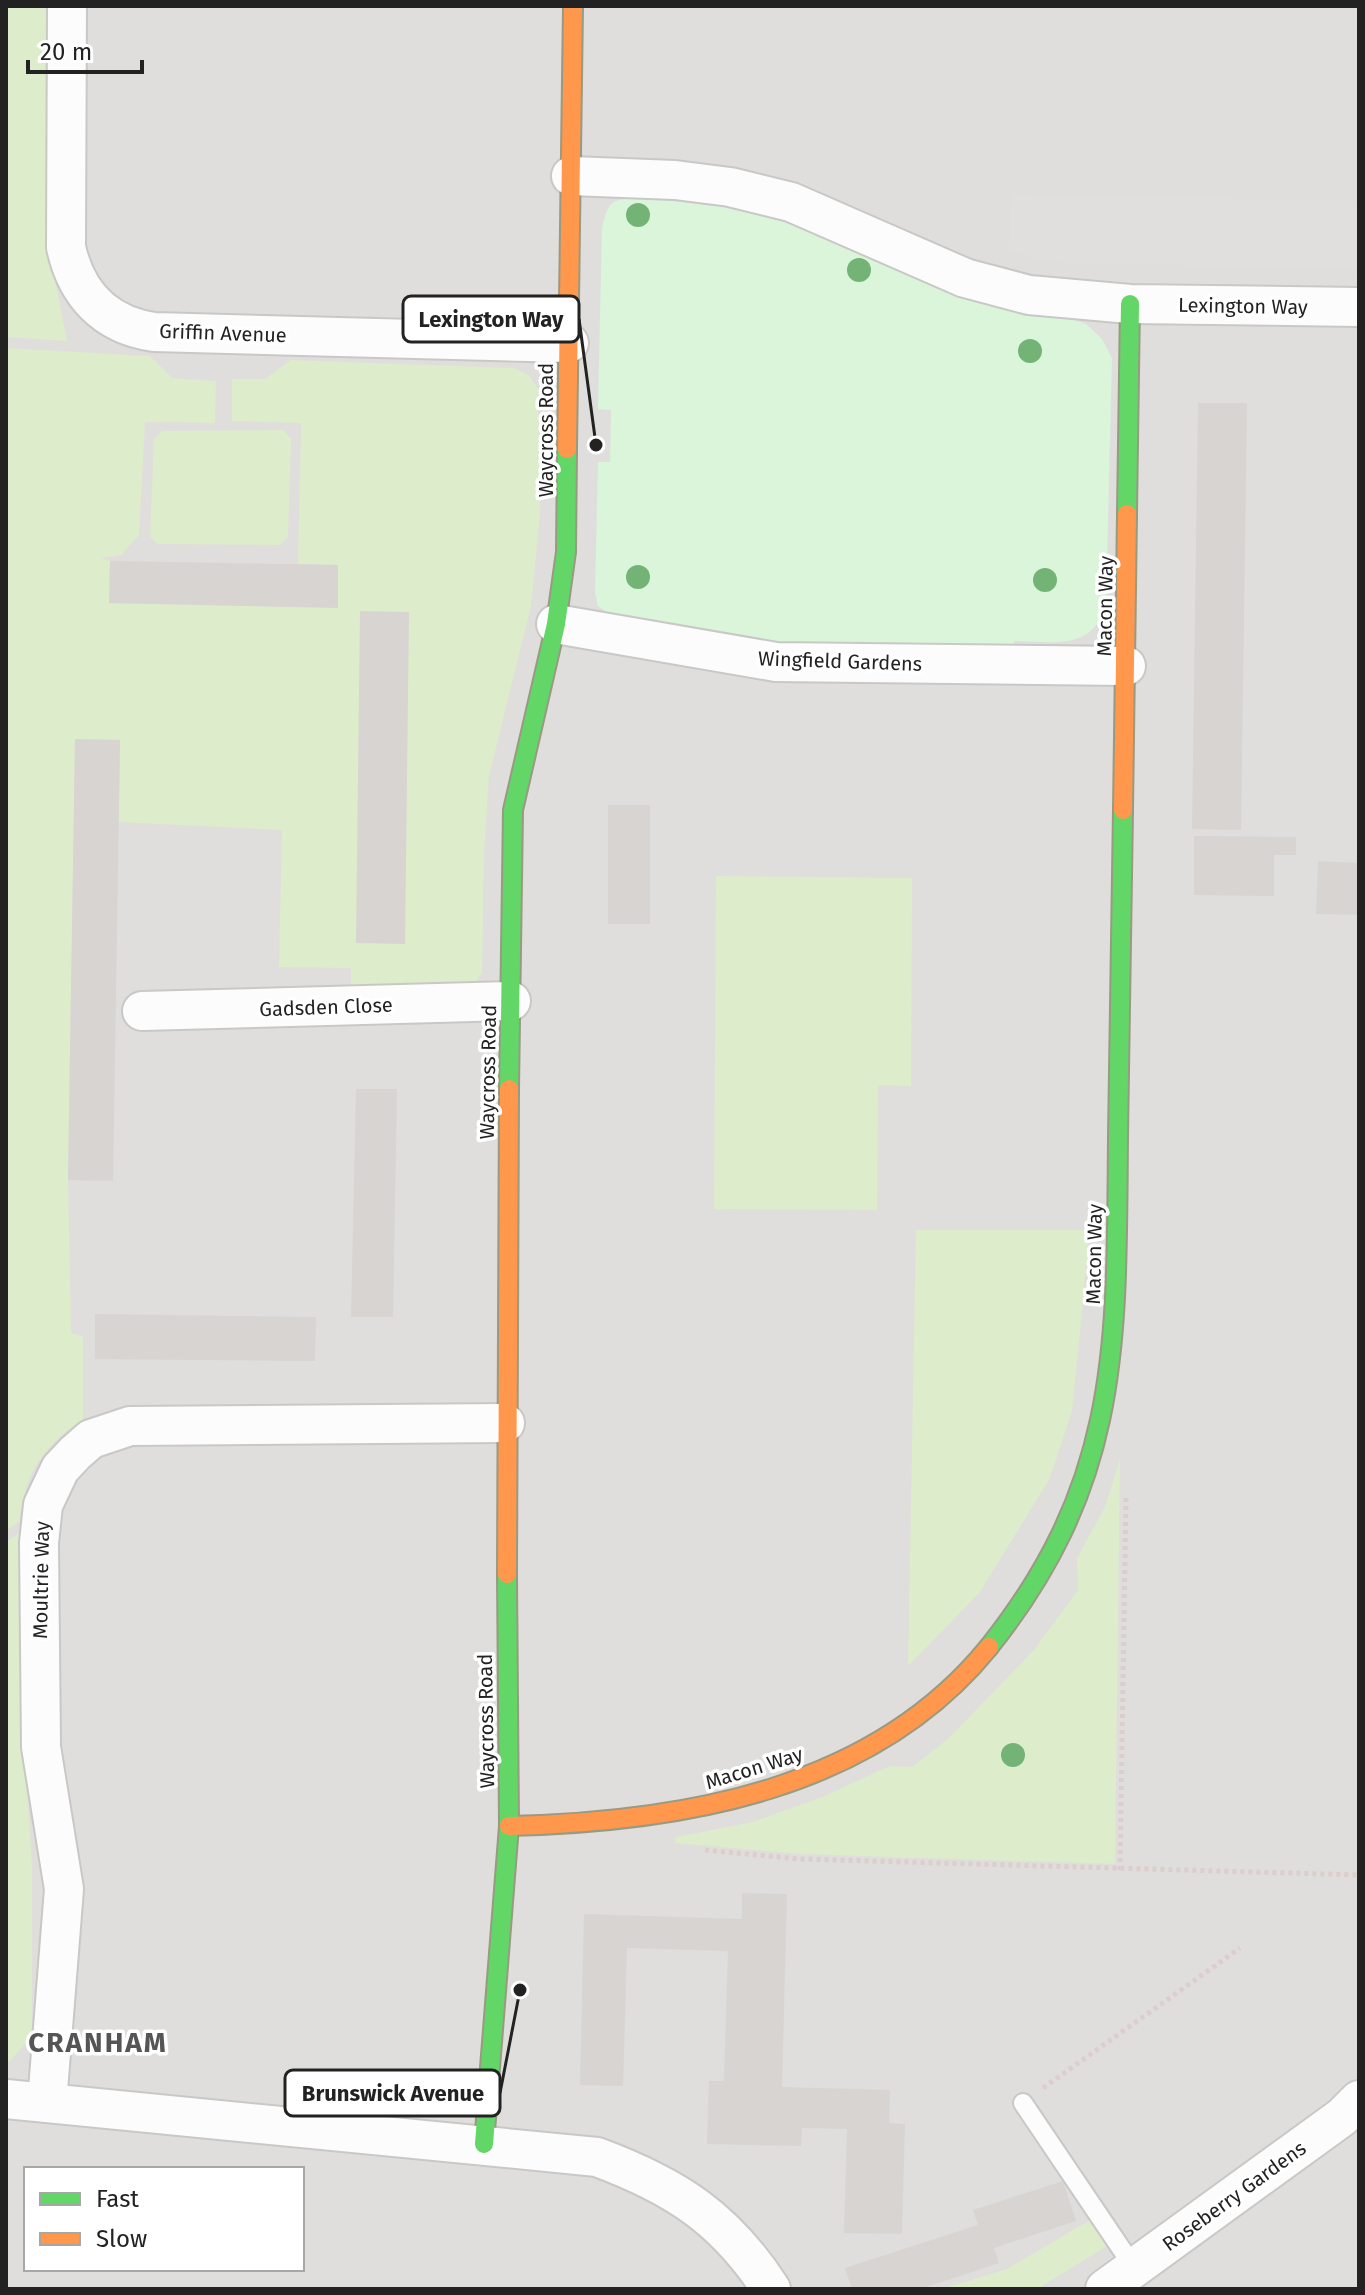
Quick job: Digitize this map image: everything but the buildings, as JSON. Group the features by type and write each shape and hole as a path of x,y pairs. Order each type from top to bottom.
{"street":[{"name":"Griffin Avenue","path":"67,6 66,247 78,285 105,314 137,330 154,332 569,343"},
{"name":"Waycross Road","path":"484,2144 509,1826 505,1423 513,810 556,624 566,552 573,6"},
{"name":"Lexington Way","path":"571,176 675,180 730,187 791,202 965,278 1029,295 1130,304 1359,307"},
{"name":"Macon Way","path":"509,1826 554,1826 675,1812 753,1794 830,1767 907,1724 961,1678 1037,1578 1078,1500 1100,1429 1110,1371 1116,1289 1130,304"},
{"name":"Wingfield Gardens","path":"556,624 776,662 1126,666"},
{"name":"Gadsden Close","path":"142,1011 511,1001"},
{"name":"Moultrie Way","path":"47,2103 64,1889 41,1747 39,1543 43,1505 60,1469 91,1439 130,1426 505,1423"},
{"path":"6,2099 597,2157 644,2174 687,2199 724,2226 771,2289"},
{"name":"Roseberry Gardens","path":"1120,2279 1342,2117 1359,2100"}],"lane":[{"path":"1023,2103 1120,2279"}],"path":[{"path":"1120,1870 1126,1488"},
{"path":"696,1849 800,1859 1359,1875"},
{"path":"1023,2103 1240,1948"}],"shaded area":[{"path":"6,6 1359,6 1359,2289 6,2289"},
{"path":"1011,194 1359,201 1359,268 1078,264 1035,259 1009,251"}],"green space":[{"path":"6,6 46,6 46,234 67,341 6,337"},
{"path":"641,198 743,208 1086,324 1102,339 1112,358 1106,603 1092,629 1082,636 1057,642 1014,641 1013,649 773,645 613,617 598,606 595,592 598,462 610,462 611,410 598,409 602,228 613,202"},
{"path":"6,348 150,356 172,378 216,381 215,423 145,422 139,535 121,555 101,558 110,561 109,603 337,607 338,565 298,564 301,423 232,421 232,379 265,379 291,360 513,368 529,375 538,389 540,514 531,606 489,776 482,972 472,989 351,994 351,968 279,967 282,830 119,822 120,740 75,739 68,1180 71,1333 83,1337 83,1419 46,1451 31,1475 19,1522 6,1530"},
{"path":"283,430 291,439 288,537 280,545 158,544 150,537 154,439 162,431"},
{"path":"716,876 912,878 911,1086 878,1085 877,1210 714,1209"},
{"path":"916,1230 1090,1230 1072,1411 1050,1478 980,1592 908,1666"},
{"path":"1120,1459 1115,1864 801,1854 675,1843 676,1837 753,1822 822,1797 890,1766 912,1767 948,1739 1034,1650 1078,1590 1077,1558 1105,1507"},
{"path":"23,1530 22,1710 32,1865 32,2037 6,2065 6,1542"},
{"path":"1090,2220 1107,2246 1037,2289 942,2289 1007,2269"}],"traffic: fast":[{"path":"1127,514 1130,304"},
{"path":"509,1089 513,810 556,624 566,552 567,449"},
{"path":"989,1647 1033,1585 1065,1525 1088,1465 1103,1405 1112,1343 1116,1279 1123,810"},
{"path":"484,2144 509,1826 507,1574"}],"traffic: slow":[{"path":"567,449 573,6"},
{"path":"1123,810 1127,514"},
{"path":"507,1574 509,1089"},
{"path":"509,1826 641,1816 707,1805 771,1789 832,1765 890,1735 942,1696 989,1647"}],"place":[{"name":"Lexington Way","path":"596,445"},
{"name":"Brunswick Avenue","path":"520,1990"}],"district":[{"name":"CRANHAM","path":"98,2042"}]}
